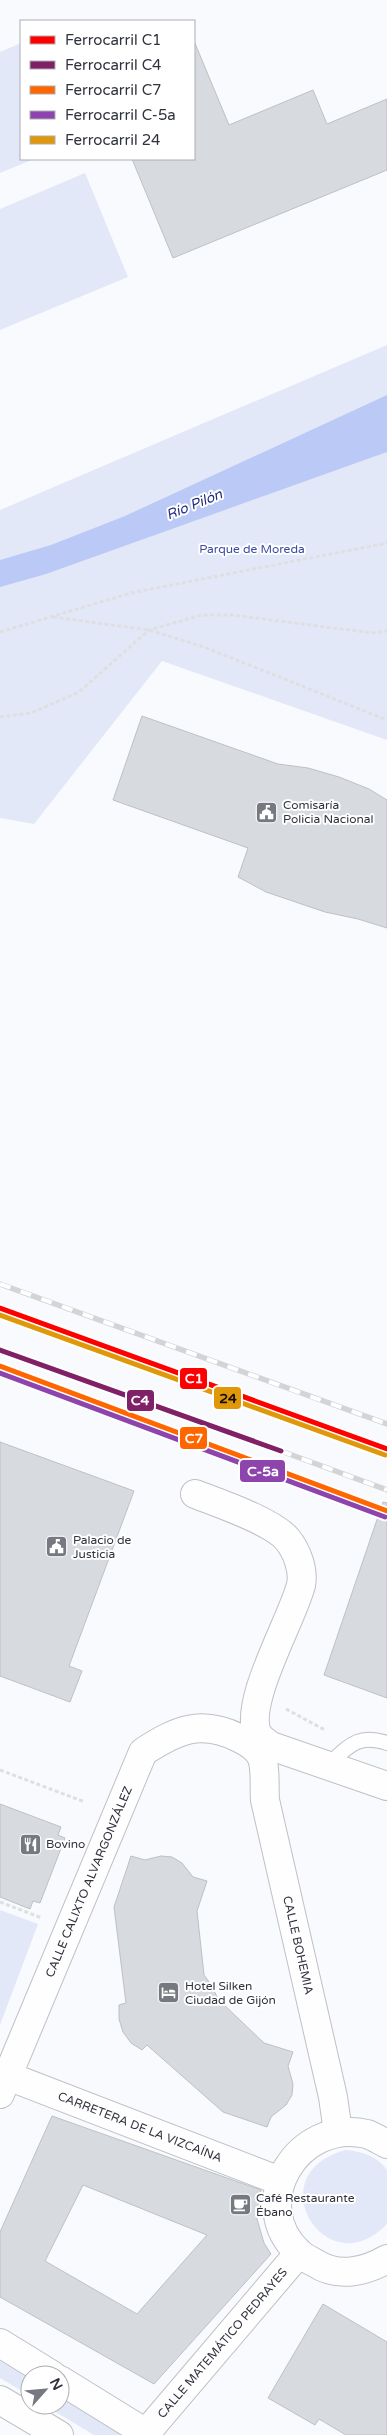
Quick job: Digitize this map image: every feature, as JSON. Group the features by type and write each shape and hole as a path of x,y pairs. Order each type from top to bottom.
{"street":[{"path":"195,1494 242,1512 287,1538 300,1563 301,1584 257,1730 271,1746 387,1786"},
{"name":"CALLE CALIXTO ALVARGONZÁLEZ","path":"2,2081 143,1752 169,1735 205,1726 226,1731 245,1727 257,1730"},
{"name":"CALLE BOHEMIA","path":"257,1730 265,1800 333,2097 338,2132"},
{"path":"265,1800 271,1780 281,1767 316,1763"},
{"name":"CARRETERA DE LA VIZCAÍNA","path":"2,2081 246,2166 280,2181"},
{"path":"387,2144 367,2134 338,2132 314,2140 294,2156 280,2181 277,2208 282,2229 299,2253 323,2268 347,2272 371,2268 387,2259"},
{"name":"CALLE MATEMÁTICO PEDRAYES","path":"147,2434 299,2253"},
{"path":"0,2343 36,2365"},
{"path":"70,2386 147,2434"},
{"path":"0,2400 59,2435"}],"lane":[{"path":"316,1763 356,1740 375,1739 387,1743"}],"path":[{"path":"0,632 141,591 387,543"},
{"path":"0,717 31,713 79,692 149,630 202,615 232,615 373,633 387,630"},
{"path":"50,617 149,630 204,648 387,720"},
{"path":"257,1730 302,1716 351,1744"},
{"path":"0,1770 85,1802"},
{"path":"0,1902 43,1918"}],"green space":[{"path":"20,43 20,160 32,160 0,173 0,52"},
{"path":"85,173 128,277 0,330 0,209"},
{"name":"Parque de Moreda","path":"387,345 387,740 162,661 34,824 0,818 0,510"},
{"path":"0,1910 38,1924 0,2025"},
{"path":"346,2150 369,2156 379,2161 387,2170 387,2224 364,2240 342,2243 323,2235 310,2220 303,2200 306,2180 319,2162"},
{"path":"0,2359 20,2371 20,2390 0,2378"},
{"path":"70,2400 128,2435 94,2435 61,2415 70,2415"}],"water":[{"name":"Río Pilón","path":"387,395 387,452 46,574 0,587 0,560 51,545 125,516"}],"building":[{"path":"195,43 229,125 313,90 327,124 387,99 387,170 173,258 132,160 195,160"},
{"name":"Comisaría Policia Nacional","path":"142,716 278,764 308,768 339,777 369,789 387,800 387,928 325,912 266,892 238,877 248,848 113,800"},
{"name":"Palacio de Justicia","path":"0,1442 134,1491 69,1666 82,1671 70,1702 0,1676"},
{"path":"383,1502 387,1503 387,1698 324,1675"},
{"path":"0,1804 61,1827 58,1835 65,1838 40,1903 33,1901 30,1909 0,1897"},
{"name":"Hotel Silken Ciudad de Gijón","path":"131,1856 145,1860 161,1856 172,1857 182,1863 193,1877 207,1881 197,1911 204,1975 218,1999 264,2043 293,2052 288,2066 293,2084 292,2095 286,2105 271,2117 267,2127 223,2112 147,2045 142,2050 131,2043 123,2032 119,2019 119,2005 126,2003 114,1907"},
{"path":"52,2116 261,2190 257,2219 264,2243 271,2254 154,2384 0,2297 0,2232","holes":["83,2185 207,2235 137,2314 45,2261"]},
{"path":"323,2304 387,2342 387,2435 346,2435 319,2419 315,2425 268,2398"}],"railway":[{"path":"0,1284 387,1424"},
{"path":"281,1451 387,1490"}],"rail line":[{"name":"C1","path":"0,1308 387,1449"},
{"name":"24","path":"0,1315 385,1455"},
{"name":"C4","path":"0,1350 281,1451"},
{"name":"C7","path":"0,1366 387,1511"},
{"name":"C-5a","path":"0,1373 385,1517"}],"place":[{"name":"Comisaría Policia Nacional","path":"267,812"},
{"name":"Palacio de Justicia","path":"57,1547"},
{"name":"Bovino","path":"30,1844"},
{"name":"Hotel Silken Ciudad de Gijón","path":"169,1993"},
{"name":"Café Restaurante Ébano","path":"240,2205"}]}
